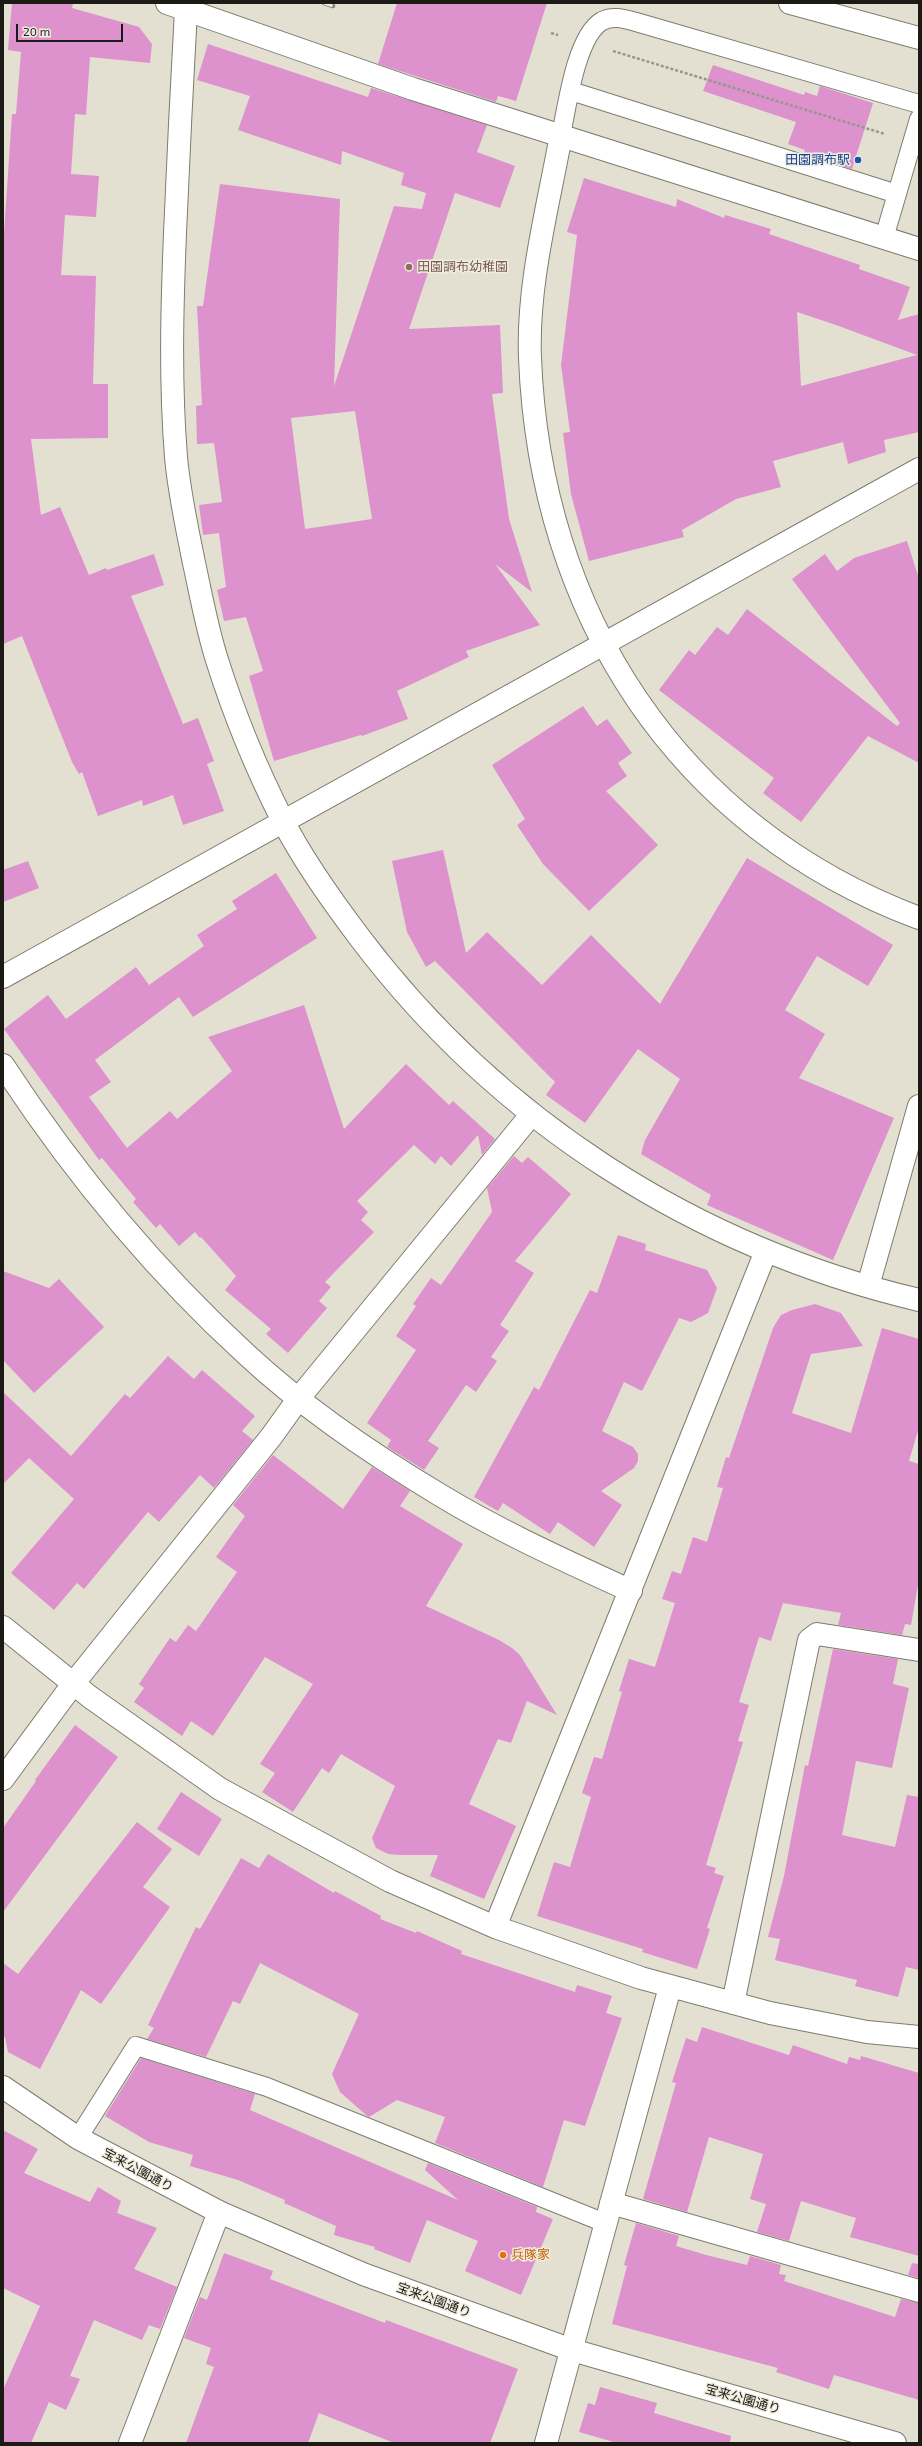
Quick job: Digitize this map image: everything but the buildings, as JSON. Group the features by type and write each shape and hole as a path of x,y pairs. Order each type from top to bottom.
{"street":[{"path":"790,3 919,38"},
{"path":"919,249 413,89 177,6 172,304 172,381 176,460 187,528 216,657 237,717 283,822 310,868 375,958 450,1042 531,1115 609,1169 693,1218 766,1251 868,1286 919,1300"},
{"path":"561,136 535,283 530,356 536,423 545,484 561,543 604,645 628,689 654,725 698,776 727,804 762,833 802,860 846,886 919,918"},
{"path":"3,977 919,469"},
{"path":"3,1065 41,1123 88,1186 143,1250 249,1357 340,1429 441,1496 502,1530 631,1592"},
{"path":"868,1286 919,1106"},
{"path":"3,1779 73,1684 261,1449 299,1398 531,1115"},
{"path":"495,1927 631,1592 766,1251"},
{"path":"3,1627 73,1684 220,1789 390,1882 495,1927 619,1971 670,1987 733,2004 867,2032 919,2038"},
{"path":"733,2004 809,1640 817,1634 919,1650"},
{"path":"546,2443 670,1987"},
{"name":"宝来公園通り","path":"3,2087 78,2138 219,2212 363,2274 572,2350 895,2443"},
{"path":"130,2443 219,2212"},
{"path":"608,2213 919,2291"}],"lane":[{"path":"561,136 585,42 594,28 603,20 621,18 919,104"},
{"path":"571,92 897,194"},
{"path":"884,238 919,119"},
{"path":"78,2138 136,2046 267,2087 608,2213"}],"path":[{"path":"551,33 585,42 912,142"}],"railway":[{"path":"324,3 333,6"}],"place":[{"name":"田園調布駅","path":"858,160"},
{"name":"田園調布幼稚園","path":"409,267"},
{"name":"兵隊家","path":"503,2255"}]}
